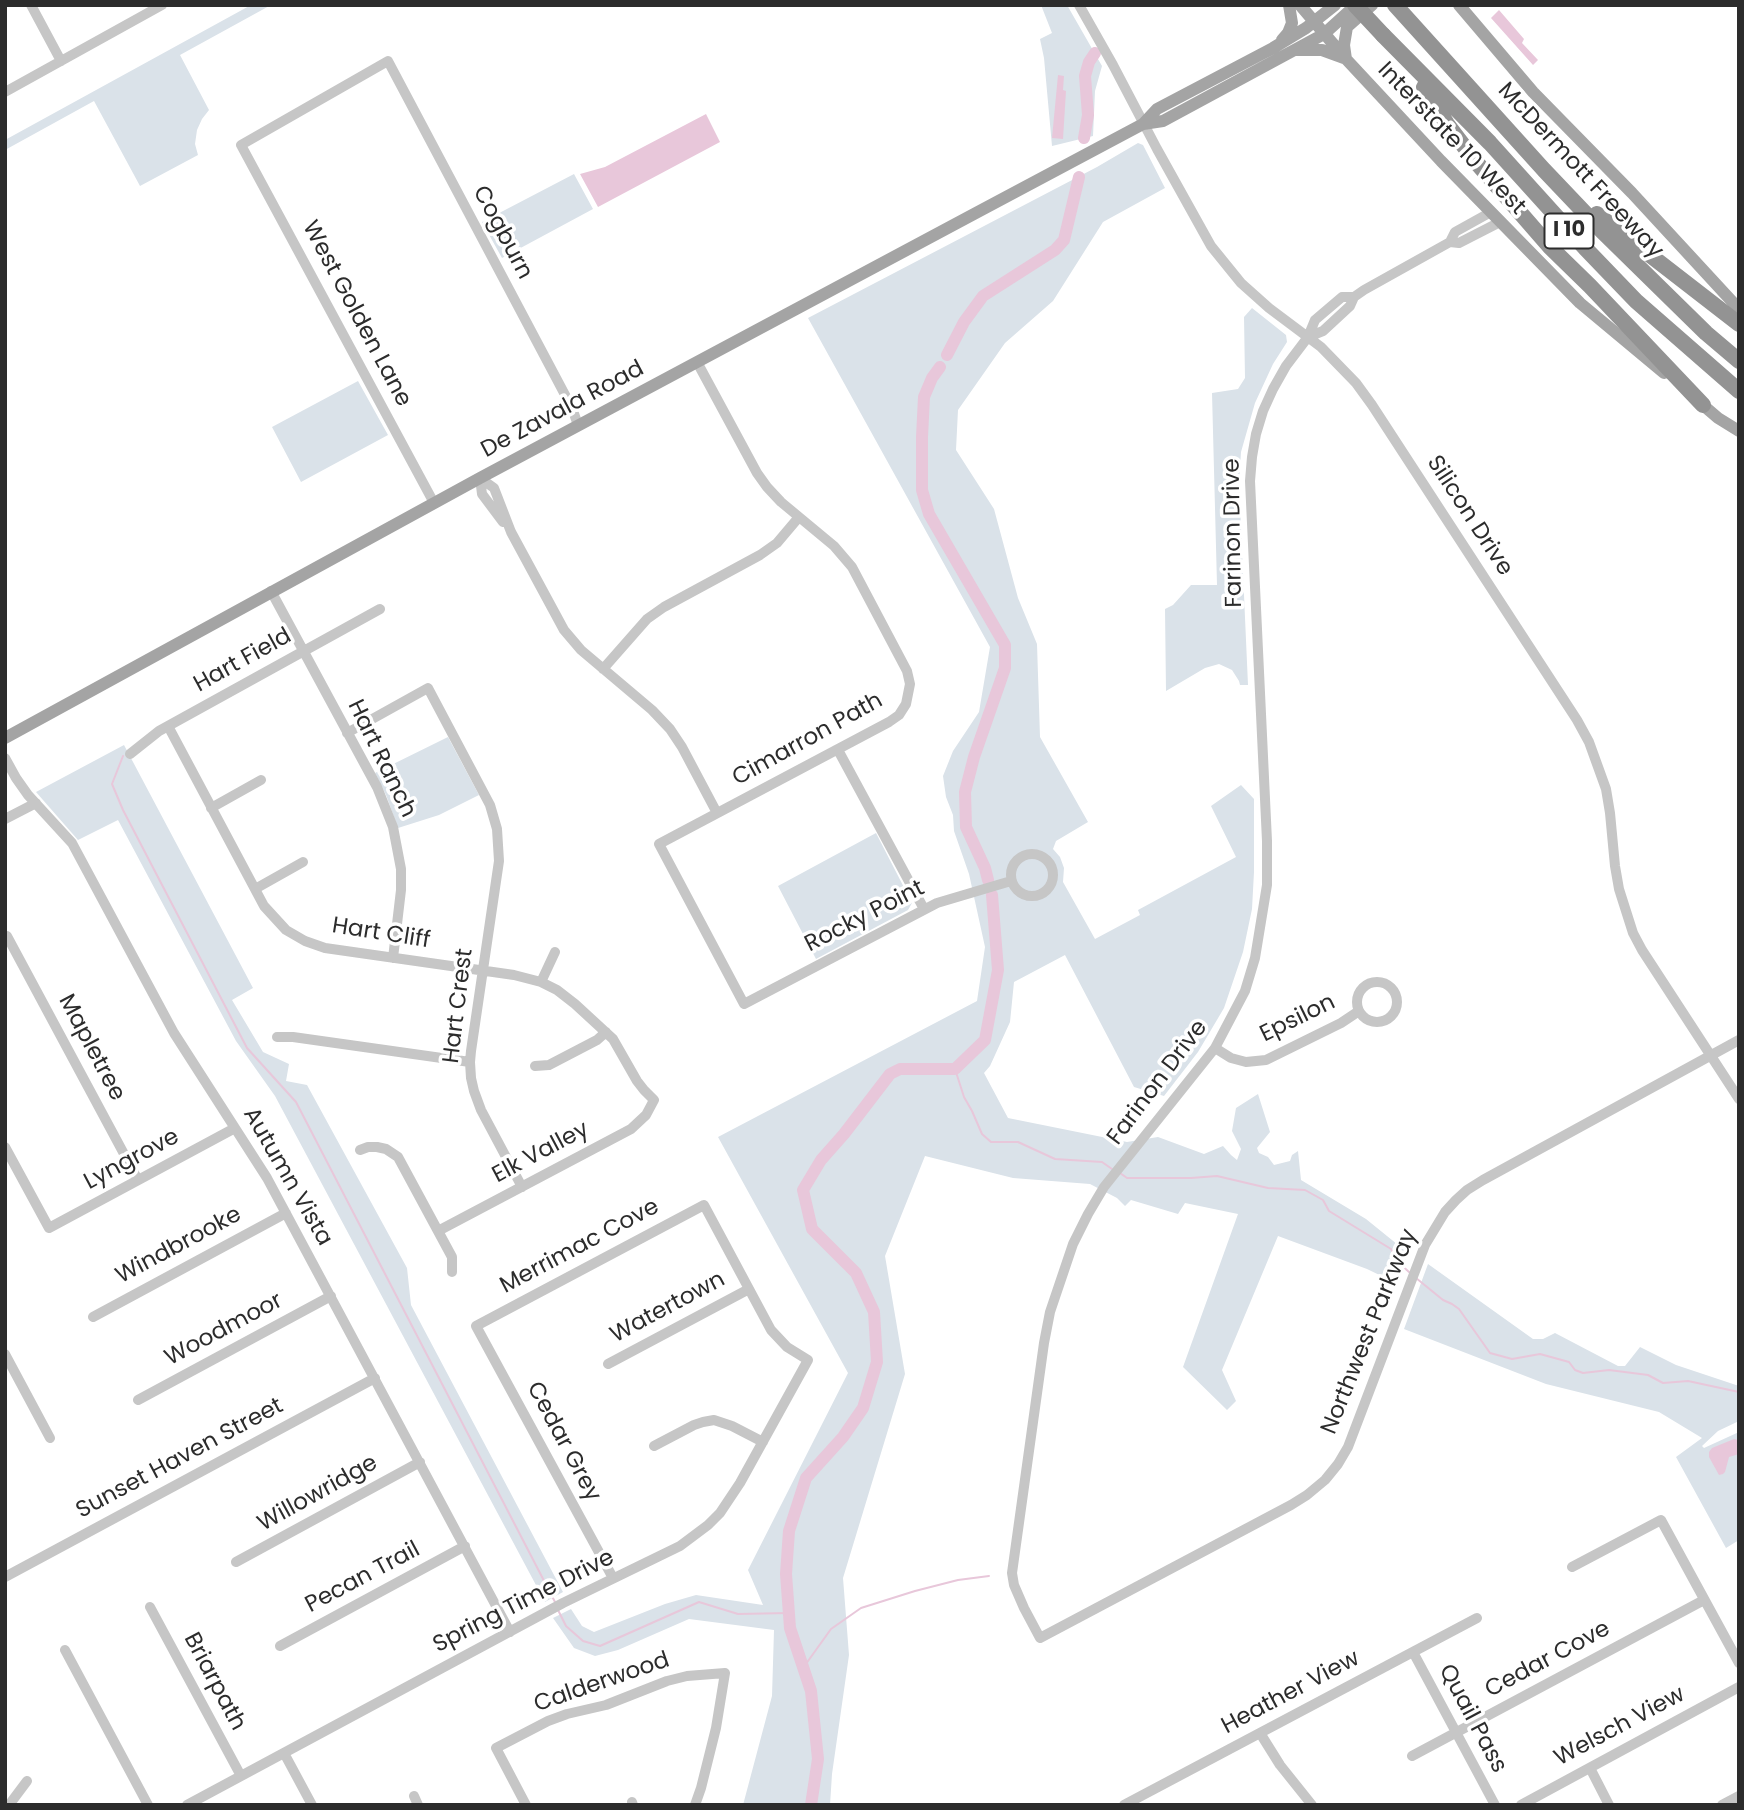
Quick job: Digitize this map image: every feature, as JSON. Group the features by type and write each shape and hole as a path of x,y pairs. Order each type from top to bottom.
{"highway":[{"name":"McDermott Freeway","path":"1356,5 1490,143 1636,301 1739,391"},
{"name":"McDermott Freeway","path":"1400,11 1544,170 1646,275 1739,361"},
{"path":"1408,61 1447,124 1476,162 1550,247 1703,405"},
{"path":"1544,170 1739,324"}],"main road":[{"path":"1273,48 1288,33 1292,23 1289,5"},
{"name":"Interstate 10 West","path":"1300,5 1346,60 1580,303 1703,405 1739,431"},
{"name":"De Zavala Road","path":"5,738 578,425 1143,124 1157,109 1273,48 1335,5"},
{"name":"De Zavala Road","path":"1143,124 1163,121 1324,34 1356,5"},
{"path":"1293,51 1321,50 1346,60 1344,45 1348,27 1372,5"},
{"path":"1459,5 1533,92 1632,193 1739,309"}],"street":[{"path":"31,5 61,61"},
{"path":"5,92 162,5"},
{"name":"Silicon Drive","path":"1079,5 1198,225 1241,283 1339,364 1372,405 1583,732 1606,789 1615,866 1625,913 1642,950 1739,1099"},
{"name":"West Golden Lane","path":"388,61 242,145 434,503"},
{"name":"Cogburn","path":"388,61 572,408 578,425"},
{"name":"Farinon Drive","path":"1040,1638 1014,1585 1012,1573 1050,1312 1073,1244 1104,1187 1214,1048 1245,991 1255,958 1268,885 1250,481 1260,422 1273,389 1286,366 1308,337 1315,320 1327,309 1342,298 1354,297 1450,242 1455,232 1495,217"},
{"name":"Cimarron Path","path":"697,362 757,473 773,495 834,546 852,567 906,671 910,684 906,704 899,715 659,844 744,1004"},
{"path":"480,478 494,488 511,533 564,630 581,650 652,710 670,729 717,813"},
{"path":"603,669 639,626 652,615 760,555 777,542 799,517"},
{"name":"Hart Ranch","path":"271,592 386,807 398,848 401,890 393,958"},
{"name":"Hart Field","path":"130,754 168,726 380,609"},
{"name":"Hart Crest","path":"347,733 428,688 490,805 503,861 470,1062 474,1091 481,1110 522,1187"},
{"name":"Hart Cliff","path":"168,726 254,889 278,922 305,941 335,950 483,970 541,982 575,1004 606,1032 619,1046 637,1081 654,1100"},
{"path":"838,750 923,909"},
{"name":"Autumn Vista","path":"5,758 21,785 72,843 174,1033 267,1178 510,1632"},
{"path":"211,808 261,780"},
{"path":"5,819 36,803"},
{"path":"1026,854 1042,856 1049,861 1053,869 1051,885 1038,896 1021,894 1011,881 1013,864 1026,854"},
{"path":"254,889 303,862"},
{"name":"Rocky Point","path":"744,1004 923,909 950,898 1011,881"},
{"name":"Mapletree","path":"7,936 138,1180"},
{"path":"541,982 555,952"},
{"name":"Epsilon","path":"1214,1048 1231,1058 1246,1062 1266,1060 1341,1023 1359,1011"},
{"path":"535,1066 549,1065 597,1040 606,1032"},
{"path":"277,1037 470,1062"},
{"name":"Northwest Parkway","path":"1040,1638 1291,1505 1325,1480 1348,1447 1425,1245 1445,1212 1467,1190 1739,1040"},
{"name":"Elk Valley","path":"438,1231 631,1129 646,1115 654,1100"},
{"name":"Lyngrove","path":"5,1147 48,1228 235,1129"},
{"path":"360,1150 377,1147 398,1157 452,1257 452,1272"},
{"name":"Merrimac Cove","path":"476,1326 704,1205 749,1289"},
{"name":"Windbrooke","path":"93,1317 286,1213"},
{"name":"Spring Time Drive","path":"187,1805 563,1603 680,1546 708,1525 731,1499 808,1360 787,1347 776,1336 749,1289"},
{"name":"Watertown","path":"608,1364 749,1289"},
{"name":"Woodmoor","path":"138,1400 331,1296"},
{"name":"Cedar Grey","path":"476,1326 613,1578"},
{"path":"5,1354 50,1438"},
{"name":"Sunset Haven Street","path":"5,1577 375,1378"},
{"path":"654,1446 694,1425 714,1420 763,1442"},
{"name":"Willowridge","path":"236,1562 420,1462"},
{"path":"1572,1567 1661,1520 1739,1663"},
{"name":"Pecan Trail","path":"280,1646 465,1546"},
{"name":"Cedar Cove","path":"1412,1756 1704,1600"},
{"name":"Briarpath","path":"150,1607 241,1776"},
{"name":"Heather View","path":"1124,1805 1477,1618"},
{"path":"65,1650 148,1805"},
{"name":"Quail Pass","path":"1413,1652 1495,1805"},
{"name":"Calderwood","path":"526,1805 496,1748 548,1721 606,1705 667,1681 687,1676 725,1673 716,1728 695,1805"},
{"name":"Welsch View","path":"1521,1805 1739,1687"},
{"path":"1259,1733 1312,1805"},
{"path":"284,1753 312,1805"},
{"path":"1590,1768 1609,1805"},
{"path":"9,1805 27,1781"},
{"path":"1722,1805 1739,1796"}],"shaded area":[{"path":"251,5 271,5 180,55 209,110 197,130 195,144 198,155 140,186 94,101 5,150 5,140"},
{"path":"1041,5 1067,5 1102,66 1095,91 1093,136 1052,146 1040,39 1052,33"},
{"path":"1499,10 1524,39 1522,43 1538,60 1533,65 1491,18"},
{"path":"1058,75 1064,76 1063,90 1066,91 1063,139 1052,138"},
{"path":"706,114 720,142 598,207 580,174 605,167"},
{"path":"1138,143 1143,145 1165,188 1103,222 1053,301 1005,343 958,410 956,450 994,509 1018,598 1037,644 1040,737 1088,822 1056,841 1053,849 1064,868 1063,882 1095,939 1140,915 1138,910 1236,857 1211,806 1241,785 1254,799 1252,909 1243,952 1224,1008 1198,1052 1164,1096 1134,1087 1065,955 1014,982 1010,1022 990,1066 984,1073 1008,1118 1127,1142 1158,1137 1204,1154 1223,1146 1237,1160 1241,1149 1232,1131 1236,1108 1258,1094 1270,1132 1257,1148 1259,1153 1268,1157 1274,1165 1290,1161 1292,1155 1298,1151 1301,1180 1366,1219 1408,1253 1396,1283 1367,1269 1278,1236 1222,1370 1236,1401 1227,1410 1183,1367 1238,1214 1185,1203 1178,1214 1131,1200 1125,1206 1117,1198 1090,1184 1013,1178 925,1156 885,1256 905,1374 843,1578 849,1655 830,1805 743,1805 772,1696 774,1630 689,1619 618,1650 595,1656 574,1648 553,1618 571,1609 582,1626 594,1632 665,1604 696,1595 763,1605 748,1570 848,1373 718,1137 977,1001 985,947 969,874 954,831 953,815 946,797 943,776 953,751 979,712 990,647 808,318"},
{"path":"574,174 593,209 502,258 482,222"},
{"path":"1252,308 1286,335 1287,342 1273,364 1255,403 1241,452 1239,483 1248,685 1240,685 1232,670 1219,664 1205,668 1166,691 1165,609 1173,605 1191,585 1217,585 1212,393 1238,389 1245,378 1244,317"},
{"path":"358,381 388,435 301,482 272,427"},
{"path":"448,737 479,795 439,815 398,828 375,773"},
{"path":"124,745 253,988 232,1000 263,1052 289,1064 286,1081 307,1085 407,1268 411,1305 563,1592 545,1602 275,1096 236,1041 118,820 78,840 36,792"},
{"path":"876,833 912,903 908,910 816,959 778,886"},
{"path":"1428,1264 1533,1339 1543,1339 1555,1333 1618,1366 1625,1366 1640,1347 1676,1365 1739,1386 1739,1421 1718,1431 1702,1446 1704,1448 1739,1432 1739,1540 1726,1548 1676,1457 1702,1438 1659,1412 1546,1384 1404,1329"},
{"path":"1734,1439 1739,1440 1739,1454 1729,1457 1725,1472 1719,1475 1709,1452 1712,1448"}],"waterway":[{"path":"1084,138 1088,115 1085,76 1095,53"},
{"path":"947,355 964,322 983,296 1055,250 1064,240 1079,177"},
{"path":"940,367 924,397 922,490 929,514 1005,645 1005,668 974,757 965,792 966,827 988,880"},
{"path":"123,756 112,784 123,810 247,1048 296,1102 555,1602"},
{"path":"811,1805 818,1759 811,1691 790,1628 786,1574 789,1531 806,1478 843,1437 863,1408 877,1362 874,1312 856,1273 812,1229 803,1190 821,1160 890,1074 900,1069 955,1069 985,1040 998,970 992,895"},
{"path":"955,1069 964,1097 982,1134 991,1142 1018,1142 1055,1159 1102,1162 1112,1169"},
{"path":"1120,1173 1127,1178 1217,1176 1268,1188 1305,1190 1323,1200 1329,1211 1391,1249 1398,1262 1409,1272"},
{"path":"1416,1278 1459,1309 1490,1353 1512,1359 1540,1354 1569,1362 1575,1370 1583,1373 1609,1370 1648,1375 1663,1383 1688,1381 1739,1392"},
{"path":"803,1668 831,1629 861,1608 958,1580 989,1576"},
{"path":"558,1610 566,1626 583,1641 600,1646 699,1602 738,1614 789,1613"}]}
